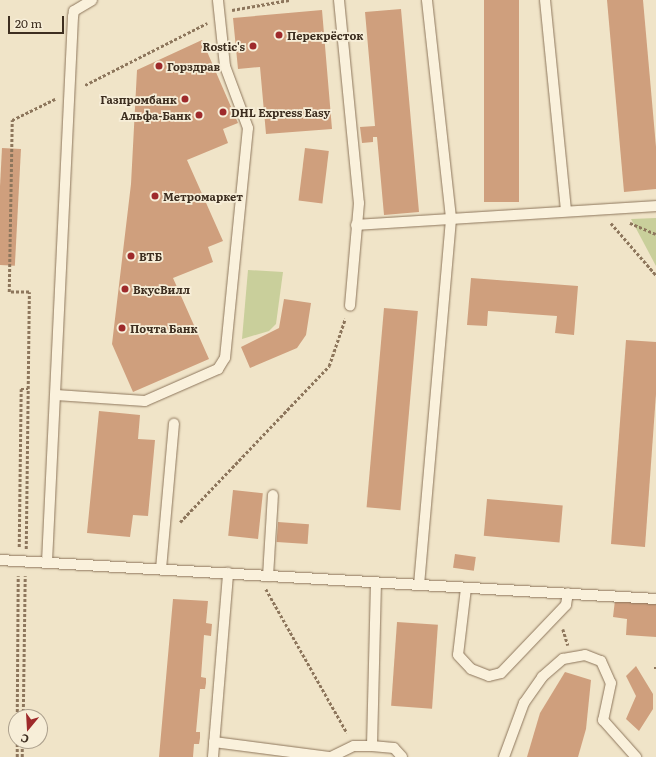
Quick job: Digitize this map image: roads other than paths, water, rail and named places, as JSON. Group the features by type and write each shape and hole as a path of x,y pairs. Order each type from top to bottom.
{"lane":[{"path":"47,562 73,17 74,10 92,0"},
{"path":"56,395 146,401 218,369 225,358 248,128 225,66 218,0"},
{"path":"338,0 359,203 350,306"},
{"path":"419,585 451,218 427,0"},
{"path":"545,0 566,211"},
{"path":"356,225 656,206"},
{"path":"161,570 174,424"},
{"path":"263,575 273,495"},
{"path":"0,560 656,599"},
{"path":"212,757 228,573"},
{"path":"372,746 376,582"},
{"path":"466,588 458,655 480,675 501,673 566,605 568,593"},
{"path":"504,757 511,733 531,693 542,677 563,659 585,655 601,660 611,682 603,720 636,757"},
{"path":"214,742 330,757 354,746 372,746 394,748 402,757"}],"place":[{"name":"Перекрёсток","path":"279,35"},
{"name":"Rostic's","path":"253,46"},
{"name":"Горздрав","path":"159,66"},
{"name":"Газпромбанк","path":"185,99"},
{"name":"DHL Express Easy","path":"223,112"},
{"name":"Альфа-Банк","path":"199,115"},
{"name":"Метромаркет","path":"155,196"},
{"name":"ВТБ","path":"131,256"},
{"name":"ВкусВилл","path":"125,289"},
{"name":"Почта Банк","path":"122,328"}]}
